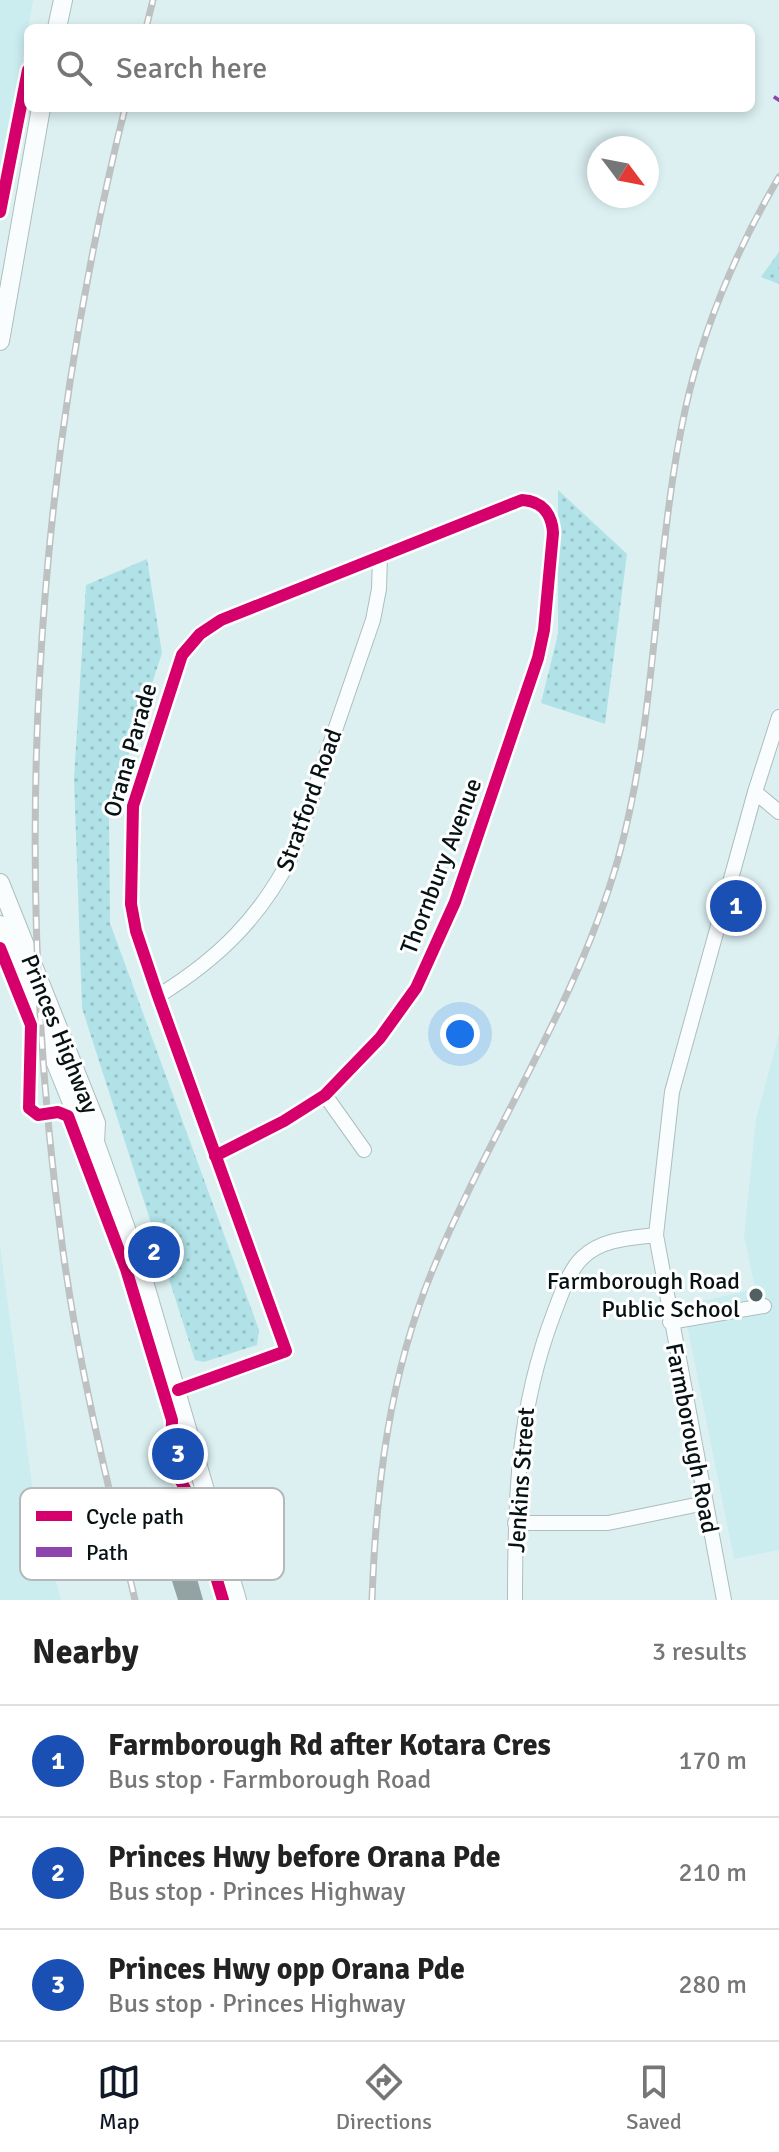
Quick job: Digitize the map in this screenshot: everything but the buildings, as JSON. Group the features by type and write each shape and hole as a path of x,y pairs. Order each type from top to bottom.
{"main road":[{"path":"58,24 63,0"},
{"path":"0,341 40,112"},
{"name":"Princes Highway","path":"0,883 96,1123 95,1142 140,1268 206,1488"},
{"name":"Princes Highway","path":"0,925 83,1130 95,1142"},
{"name":"Princes Highway","path":"231,1580 237,1600"}],"street":[{"name":"Orana Parade","path":"178,1390 286,1351 158,996 133,918 130,818 182,655 200,634 221,620 522,500 538,503"},
{"name":"Thornbury Avenue","path":"215,1156 284,1121 325,1095 360,1061 399,1013 431,960 455,902 542,644 553,533 549,516 538,503"},
{"name":"Stratford Road","path":"158,996 212,961 236,938 276,887 292,855 373,620 379,589 380,556"},
{"name":"Farmborough Road","path":"724,1600 656,1235 672,1092 755,792 779,717"},
{"path":"755,792 779,812"},
{"path":"325,1095 364,1150"},
{"name":"Jenkins Street","path":"515,1600 515,1523 520,1441 527,1396 541,1347 572,1272 581,1259 606,1243 656,1235"},
{"path":"670,1322 764,1306"},
{"path":"515,1523 608,1523 705,1503"}],"shaded area":[{"path":"0,0 33,0 29,24 24,24 24,52 0,191"},
{"path":"779,252 779,284 761,277"},
{"path":"558,490 627,554 605,724 541,703 558,634"},
{"path":"147,559 162,653 109,815 110,923 259,1330 257,1345 204,1362 195,1360 82,1008 74,778 86,585"},
{"name":"Farmborough Road Public School","path":"779,1034 779,1550 734,1559 682,1300 689,1304 755,1289 744,1236 756,1119"},
{"path":"0,1245 33,1488 20,1488 20,1580 55,1580 61,1600 0,1600"}],"railway":[{"path":"147,24 153,0"},
{"path":"109,1488 70,1295 47,1108 38,964 35,820 40,676 51,533 69,390 94,249 124,112"},
{"path":"372,1600 381,1474 405,1350 433,1269 556,1016 601,913 618,859 641,747 667,519 693,376 724,288 749,232 779,177"},
{"path":"130,1580 135,1600"}],"cycle path":[{"path":"0,212 24,90"},
{"path":"178,1390 286,1351 158,996 136,931 131,904 133,806 182,655 200,634 221,620 522,500 535,503 548,514 553,533 544,630 538,658 455,902 416,988 380,1038 325,1095 284,1121 215,1156"},
{"path":"0,948 31,1025 29,1108 38,1115 58,1112 68,1116 126,1269 172,1420 171,1463 185,1488"},
{"path":"217,1580 223,1600"}],"place":[{"name":"Farmborough Rd after Kotara Cres","path":"736,906"},
{"name":"Princes Hwy before Orana Pde","path":"154,1252"},
{"name":"Farmborough Road Public School","path":"756,1295"},
{"name":"Princes Hwy opp Orana Pde","path":"178,1454"}]}
